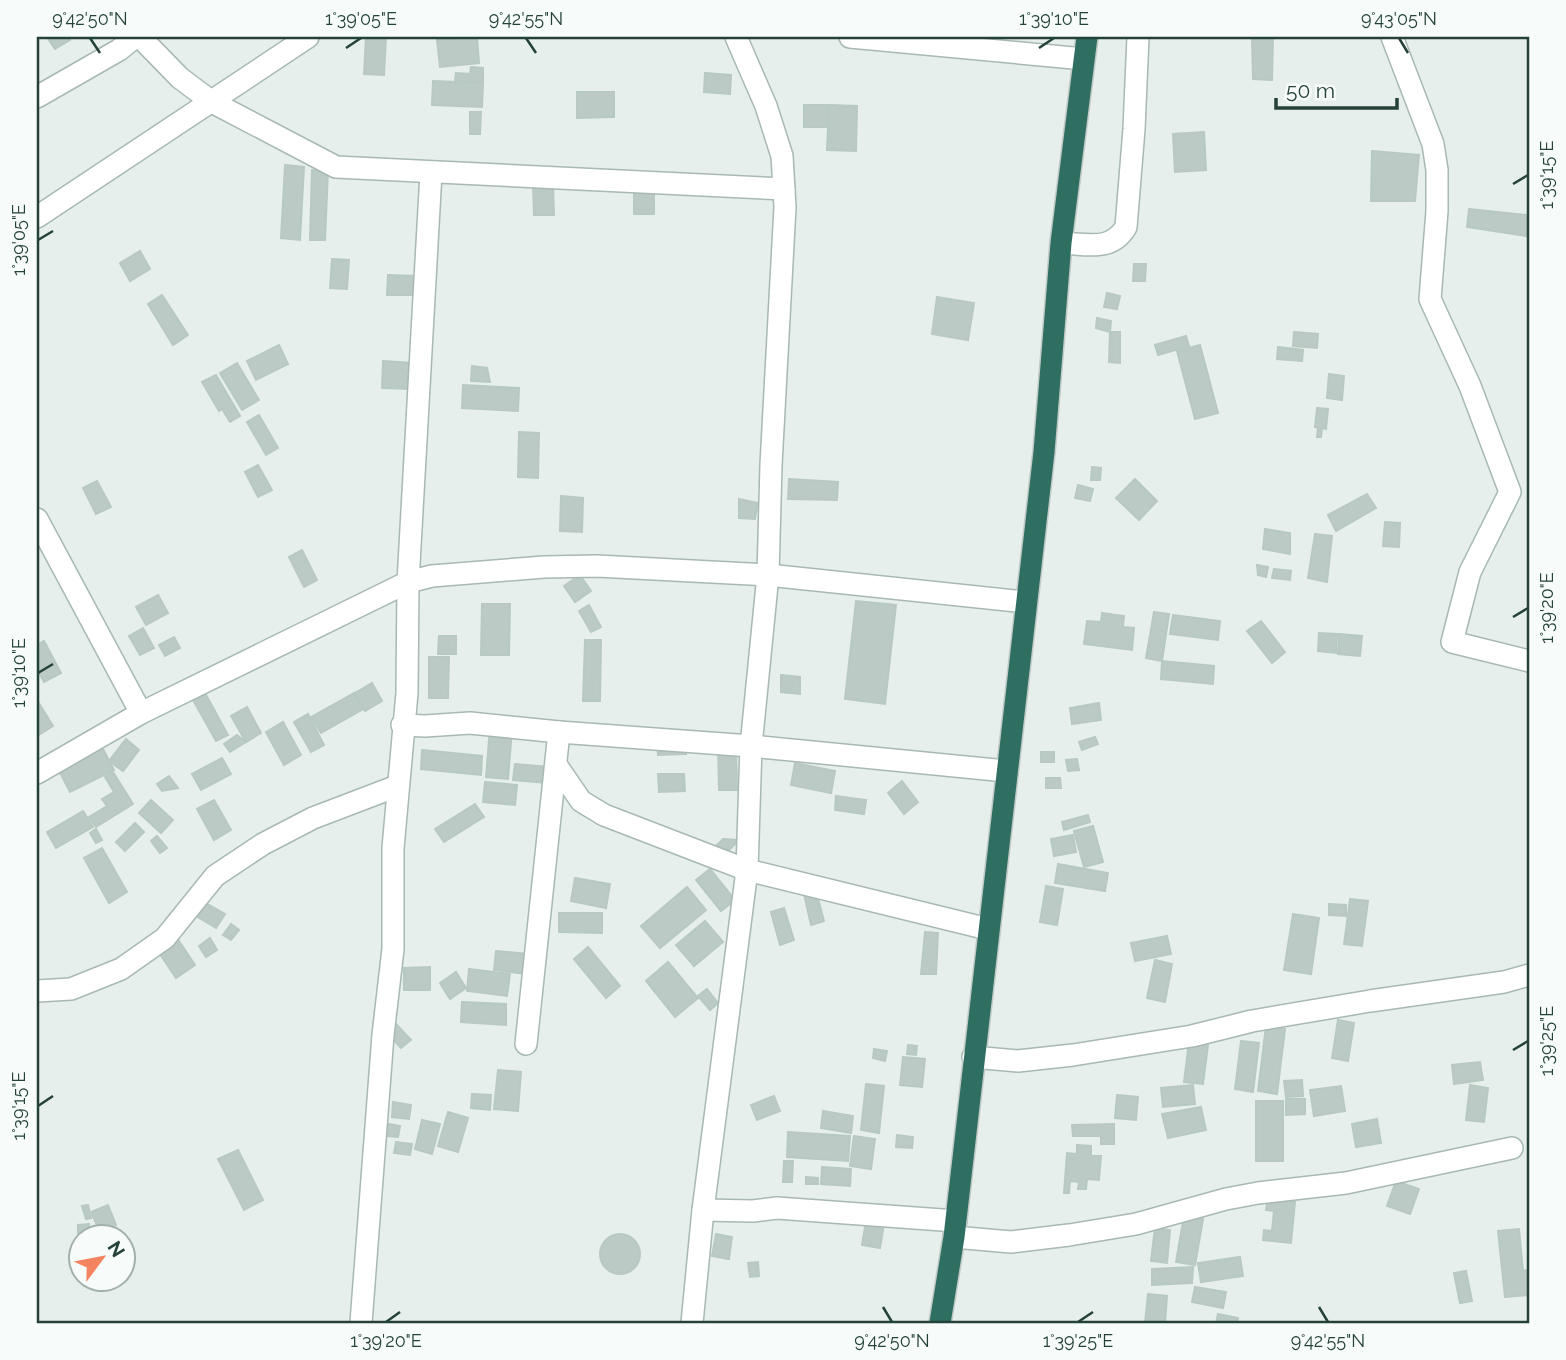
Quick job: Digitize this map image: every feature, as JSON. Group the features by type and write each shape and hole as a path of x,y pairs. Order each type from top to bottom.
{"highway":[{"path":"940,1323 955,1229 1044,452 1061,243 1087,37"}],"street":[{"path":"37,97 138,37 180,78 212,102 336,167 784,189"},
{"path":"37,216 308,37"},
{"path":"692,1323 703,1210 747,870 751,746 768,575 785,207 782,156 766,106 736,37"},
{"path":"850,37 1084,59"},
{"path":"1061,243 1106,245 1119,239 1126,227 1138,37"},
{"path":"1392,37 1433,144 1437,170 1437,211 1430,299 1470,386 1510,492 1469,572 1452,642 1529,661"},
{"path":"361,1323 383,1035 393,949 393,848 402,724 407,693 408,582 431,173"},
{"path":"37,519 141,712"},
{"path":"37,774 141,712 408,582 432,576 544,566 597,566 768,575 1025,601"},
{"path":"402,724 425,726 470,723 751,746 1006,771"},
{"path":"526,1044 559,732"},
{"path":"557,766 581,802 604,815 747,870 988,929"},
{"path":"37,991 71,989 121,969 165,938 215,876 263,845 313,818 397,786"},
{"path":"973,1058 1018,1061 1073,1055 1192,1036 1252,1021 1370,1000 1504,982 1529,975"},
{"path":"703,1210 753,1211 776,1208 955,1229 1011,1242 1136,1224 1226,1199 1346,1183 1512,1148"}],"building":[{"path":"47,37 68,37 70,40 55,49"},
{"path":"366,37 386,37 384,75 364,74"},
{"path":"477,37 479,63 440,67 437,40"},
{"path":"1252,37 1273,37 1272,80 1253,79"},
{"path":"471,67 483,68 483,83 455,81 456,73 470,74"},
{"path":"705,73 731,75 730,94 704,92"},
{"path":"433,81 483,83 482,107 432,105"},
{"path":"577,92 614,92 614,117 577,118"},
{"path":"804,105 829,105 829,127 804,127"},
{"path":"829,105 857,106 856,151 827,150"},
{"path":"470,112 481,112 480,134 470,134"},
{"path":"1204,132 1206,170 1175,172 1173,134"},
{"path":"1372,151 1419,155 1415,201 1371,201"},
{"path":"285,165 304,167 300,240 281,238"},
{"path":"312,170 328,171 325,240 310,240"},
{"path":"533,184 553,184 554,215 534,215"},
{"path":"634,191 654,191 654,214 634,214"},
{"path":"1469,209 1527,215 1526,236 1467,227"},
{"path":"140,251 150,269 130,281 120,263"},
{"path":"332,259 349,260 347,289 330,288"},
{"path":"1134,264 1146,264 1145,281 1133,281"},
{"path":"388,275 417,276 417,295 387,295"},
{"path":"1107,293 1120,296 1117,309 1104,307"},
{"path":"162,295 188,335 173,345 148,304"},
{"path":"937,297 974,303 968,340 932,334"},
{"path":"1097,318 1111,321 1110,332 1096,328"},
{"path":"1110,332 1120,332 1120,363 1109,362"},
{"path":"1294,332 1318,334 1317,348 1293,346"},
{"path":"1186,336 1189,346 1158,355 1155,345"},
{"path":"279,345 288,364 256,380 247,361"},
{"path":"1200,345 1218,413 1195,419 1177,351"},
{"path":"1278,347 1303,350 1302,361 1277,359"},
{"path":"383,361 412,363 411,389 382,388"},
{"path":"237,363 259,400 242,410 220,373"},
{"path":"472,366 487,368 490,382 471,381"},
{"path":"1329,374 1344,376 1342,400 1327,398"},
{"path":"216,375 240,416 230,422 222,409 219,411 202,382"},
{"path":"463,385 519,388 518,411 462,408"},
{"path":"1317,408 1328,409 1326,429 1322,428 1321,437 1317,437 1318,428 1315,427"},
{"path":"259,415 278,448 266,455 247,422"},
{"path":"519,432 539,433 538,478 518,477"},
{"path":"258,465 272,490 258,497 245,472"},
{"path":"1092,467 1101,468 1100,480 1091,480"},
{"path":"789,479 838,482 837,500 788,499"},
{"path":"1135,479 1157,501 1139,520 1116,498"},
{"path":"97,481 111,507 96,514 83,488"},
{"path":"1078,485 1093,489 1090,501 1075,498"},
{"path":"1367,494 1376,508 1336,531 1328,515"},
{"path":"561,496 583,498 582,532 560,531"},
{"path":"739,499 758,503 755,519 739,518"},
{"path":"1385,522 1400,523 1399,547 1383,546"},
{"path":"1265,529 1290,533 1290,554 1263,549"},
{"path":"1315,534 1332,536 1327,582 1308,578"},
{"path":"302,550 317,580 304,587 289,557"},
{"path":"1257,565 1268,567 1266,577 1258,575"},
{"path":"1274,569 1291,571 1290,580 1272,578"},
{"path":"580,575 591,591 575,602 564,586"},
{"path":"158,595 168,613 146,625 136,607"},
{"path":"856,601 896,605 885,704 845,699"},
{"path":"482,604 510,604 509,655 481,655"},
{"path":"589,605 601,627 591,632 579,611"},
{"path":"1154,612 1169,614 1162,661 1146,658"},
{"path":"1102,613 1124,616 1123,627 1134,628 1132,650 1084,644 1087,621 1101,622"},
{"path":"1173,615 1220,621 1218,640 1170,634"},
{"path":"1261,621 1285,652 1272,663 1247,631"},
{"path":"143,628 154,648 140,655 129,636"},
{"path":"1319,633 1337,634 1336,653 1318,651"},
{"path":"1339,634 1362,636 1360,656 1338,654"},
{"path":"439,636 456,636 456,654 438,654"},
{"path":"174,637 180,648 165,656 159,645"},
{"path":"585,640 601,640 600,701 583,701"},
{"path":"44,641 61,673 44,682 37,669 37,645"},
{"path":"429,657 449,657 448,698 429,698"},
{"path":"1162,661 1214,666 1213,684 1161,679"},
{"path":"781,675 800,677 800,694 781,692"},
{"path":"372,683 382,701 365,711 355,693"},
{"path":"204,691 228,735 216,741 192,698"},
{"path":"354,693 363,709 321,733 311,717"},
{"path":"37,700 53,726 37,736"},
{"path":"1099,703 1101,720 1072,724 1070,708"},
{"path":"247,707 261,733 246,742 231,716"},
{"path":"308,714 324,745 311,752 294,722"},
{"path":"283,722 301,755 284,765 266,732"},
{"path":"490,728 512,730 508,779 486,777"},
{"path":"237,735 246,742 230,752 224,744"},
{"path":"1095,737 1098,744 1082,750 1079,742"},
{"path":"126,739 139,750 123,771 109,761"},
{"path":"100,743 114,770 70,792 56,765"},
{"path":"718,745 736,745 737,790 719,790"},
{"path":"657,746 685,746 686,754 658,755"},
{"path":"422,750 482,756 481,775 421,769"},
{"path":"1041,752 1054,752 1054,762 1041,762"},
{"path":"222,758 231,774 201,790 192,774"},
{"path":"1077,759 1079,770 1068,771 1066,760"},
{"path":"795,763 835,771 831,793 791,785"},
{"path":"515,764 549,767 547,783 513,780"},
{"path":"113,772 133,804 96,827 89,817 107,806 102,799 114,792 105,777"},
{"path":"658,774 684,774 685,791 659,792"},
{"path":"169,776 178,788 162,791 157,784"},
{"path":"1046,778 1060,778 1061,788 1046,788"},
{"path":"902,781 918,802 904,814 888,793"},
{"path":"485,782 517,785 515,805 483,802"},
{"path":"836,796 866,800 864,814 835,810"},
{"path":"151,800 173,820 161,833 139,813"},
{"path":"214,800 231,830 214,840 197,809"},
{"path":"475,804 484,817 444,842 435,829"},
{"path":"83,811 93,827 56,848 47,832"},
{"path":"1088,815 1090,822 1064,830 1062,822"},
{"path":"135,823 144,832 125,851 116,842"},
{"path":"1093,826 1103,862 1084,867 1074,831"},
{"path":"96,829 102,840 96,843 90,833"},
{"path":"1073,835 1076,852 1054,856 1051,839"},
{"path":"157,836 167,848 160,853 151,841"},
{"path":"723,839 739,840 722,857 714,848"},
{"path":"102,848 127,892 109,903 84,858"},
{"path":"1058,864 1108,873 1105,891 1055,883"},
{"path":"710,869 735,900 721,911 696,880"},
{"path":"575,878 610,884 606,908 571,901"},
{"path":"1046,886 1063,889 1057,925 1040,922"},
{"path":"687,887 706,910 660,948 641,926"},
{"path":"816,891 824,921 811,925 804,894"},
{"path":"1350,899 1368,901 1362,946 1344,944"},
{"path":"204,902 225,914 216,928 196,916"},
{"path":"1329,904 1346,905 1346,916 1329,915"},
{"path":"784,908 794,940 780,945 771,912"},
{"path":"559,913 602,913 602,933 559,932"},
{"path":"1293,914 1319,918 1311,974 1284,970"},
{"path":"705,921 723,942 694,966 676,945"},
{"path":"231,924 239,930 231,940 223,935"},
{"path":"925,932 938,933 936,974 921,974"},
{"path":"1167,936 1171,954 1135,961 1131,943"},
{"path":"177,938 195,965 176,978 158,951"},
{"path":"210,938 217,950 206,957 199,946"},
{"path":"588,947 620,986 606,998 574,959"},
{"path":"496,951 528,954 526,974 494,970"},
{"path":"1155,960 1172,964 1165,1002 1147,998"},
{"path":"668,962 698,998 675,1017 646,981"},
{"path":"430,967 430,990 404,990 404,968"},
{"path":"469,969 510,974 507,996 467,991"},
{"path":"456,972 466,988 450,999 440,983"},
{"path":"707,989 718,1003 710,1010 698,996"},
{"path":"462,1002 506,1004 506,1025 461,1022"},
{"path":"1338,1020 1354,1023 1348,1061 1332,1058"},
{"path":"396,1024 411,1040 401,1048 387,1033"},
{"path":"1266,1026 1285,1029 1277,1094 1258,1091"},
{"path":"1241,1041 1259,1043 1253,1092 1235,1089"},
{"path":"1189,1042 1208,1045 1203,1084 1184,1082"},
{"path":"908,1045 917,1046 916,1055 907,1054"},
{"path":"874,1049 887,1051 885,1061 873,1058"},
{"path":"903,1057 925,1059 922,1087 900,1085"},
{"path":"1480,1062 1483,1080 1454,1084 1452,1065"},
{"path":"498,1070 521,1072 518,1111 494,1109"},
{"path":"1302,1080 1303,1096 1286,1097 1284,1081"},
{"path":"866,1084 884,1086 879,1133 861,1130"},
{"path":"1193,1085 1195,1104 1163,1107 1161,1088"},
{"path":"1470,1085 1488,1088 1484,1122 1466,1120"},
{"path":"1341,1086 1345,1111 1314,1116 1310,1090"},
{"path":"472,1094 491,1095 490,1110 471,1108"},
{"path":"1117,1095 1138,1097 1136,1120 1115,1118"},
{"path":"774,1096 780,1111 757,1120 751,1105"},
{"path":"1286,1099 1305,1099 1305,1114 1286,1115"},
{"path":"1256,1101 1283,1101 1283,1161 1256,1161"},
{"path":"393,1102 411,1105 409,1119 392,1117"},
{"path":"1201,1107 1206,1130 1168,1138 1162,1114"},
{"path":"823,1111 853,1116 851,1133 821,1128"},
{"path":"448,1112 468,1118 458,1152 438,1146"},
{"path":"1377,1119 1381,1143 1356,1147 1352,1124"},
{"path":"422,1120 440,1124 432,1154 415,1149"},
{"path":"389,1124 400,1126 398,1137 388,1136"},
{"path":"1114,1124 1114,1144 1101,1144 1101,1136 1073,1136 1072,1125"},
{"path":"788,1132 850,1136 848,1161 787,1157"},
{"path":"897,1135 913,1137 912,1148 896,1147"},
{"path":"854,1136 875,1139 871,1169 850,1166"},
{"path":"396,1142 412,1144 410,1155 394,1153"},
{"path":"1077,1145 1091,1146 1091,1156 1101,1156 1099,1180 1087,1179 1086,1189 1078,1189 1079,1182 1070,1181 1069,1193 1064,1193 1067,1153 1077,1154"},
{"path":"238,1150 263,1200 244,1210 218,1159"},
{"path":"784,1161 793,1161 792,1182 783,1182"},
{"path":"822,1167 851,1169 850,1186 821,1184"},
{"path":"806,1177 818,1178 818,1184 806,1184"},
{"path":"1396,1181 1419,1189 1410,1214 1387,1206"},
{"path":"1268,1199 1295,1202 1291,1243 1263,1240 1264,1230 1272,1231 1274,1211 1266,1210"},
{"path":"88,1205 91,1218 86,1219 82,1206"},
{"path":"108,1205 116,1224 96,1224 91,1212"},
{"path":"867,1215 885,1218 880,1248 862,1245"},
{"path":"1184,1216 1203,1219 1195,1265 1176,1262"},
{"path":"1155,1228 1170,1230 1167,1263 1151,1261"},
{"path":"1519,1229 1523,1271 1529,1270 1529,1295 1505,1297 1498,1231"},
{"path":"620,1234 628,1235 634,1240 639,1246 639,1262 634,1268 628,1273 620,1274 612,1273 606,1268 601,1262 600,1254 601,1246 606,1240 612,1235"},
{"path":"716,1234 732,1237 729,1259 712,1256"},
{"path":"1240,1257 1243,1276 1201,1282 1198,1263"},
{"path":"758,1262 759,1276 750,1277 748,1263"},
{"path":"1193,1267 1192,1283 1152,1285 1152,1269"},
{"path":"1466,1271 1472,1301 1460,1303 1454,1273"},
{"path":"1195,1287 1226,1292 1223,1308 1192,1302"},
{"path":"1148,1294 1167,1296 1165,1323 1145,1323"},
{"path":"1218,1314 1238,1318 1237,1323 1216,1323"}]}
